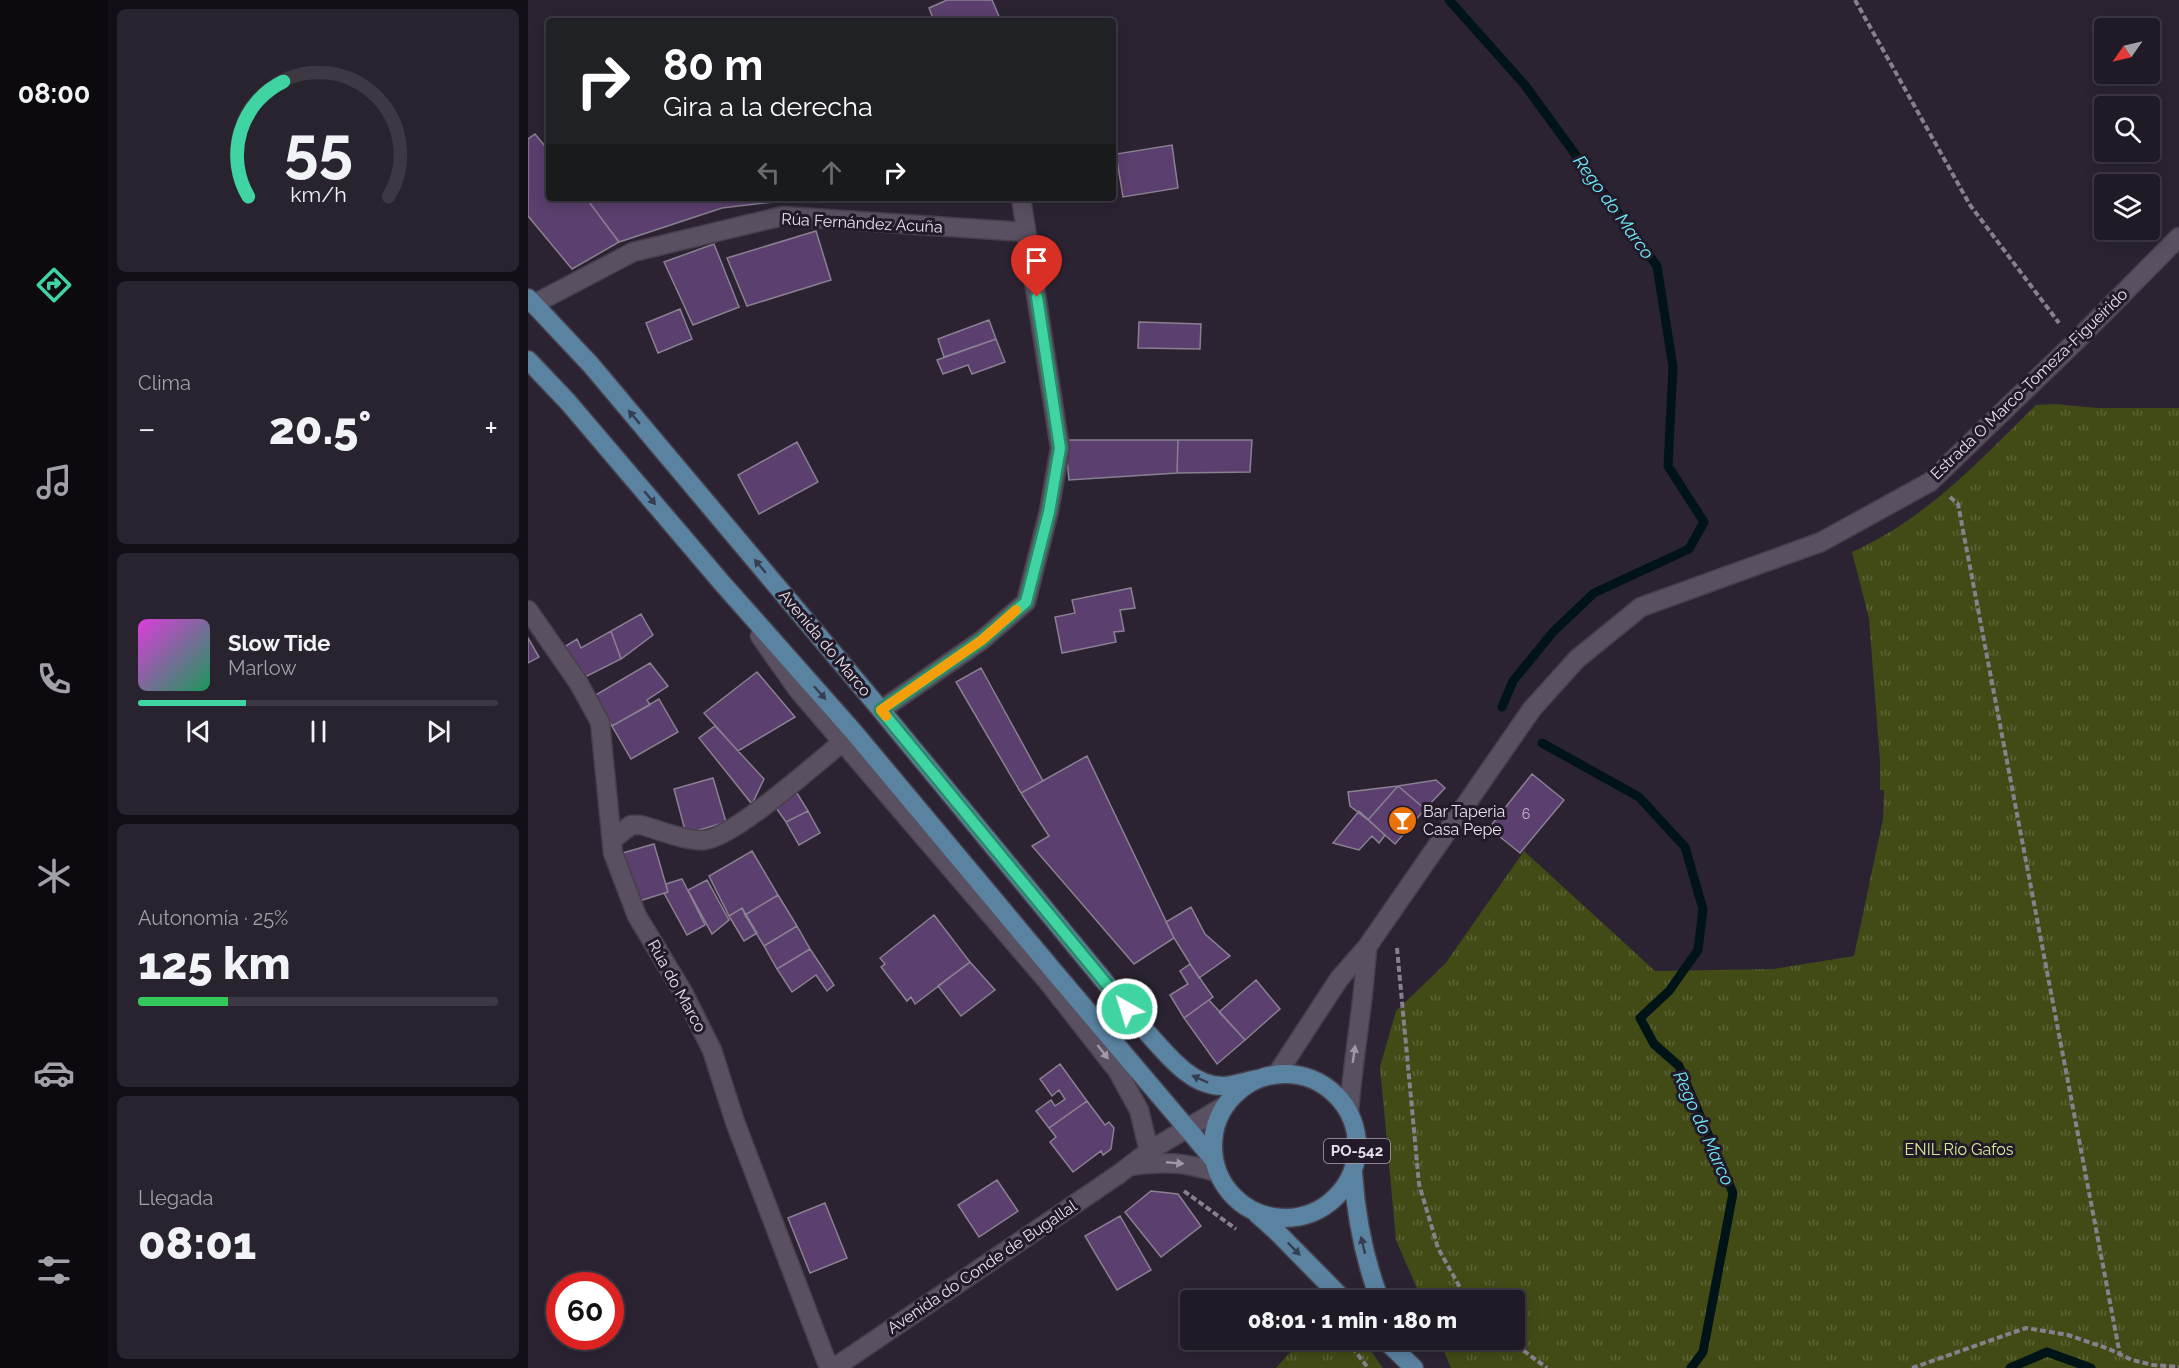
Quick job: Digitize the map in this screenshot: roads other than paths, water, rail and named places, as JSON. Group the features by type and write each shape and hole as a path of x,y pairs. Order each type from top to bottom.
{"main road":[{"name":"Avenida do Marco","path":"531,301 591,365 881,710 1142,1027 1182,1069 1203,1082 1224,1086 1257,1079"},
{"name":"PO-542","path":"528,360 568,402 848,736 1188,1127 1216,1166 1232,1194 1251,1209 1270,1216 1290,1218 1310,1214 1328,1204 1342,1190 1353,1172 1358,1152 1356,1132 1350,1113 1337,1095 1319,1082 1299,1075 1277,1074 1257,1079 1239,1090 1226,1104 1217,1122 1213,1140 1216,1166"},
{"path":"1353,1172 1355,1208 1363,1248 1377,1290"},
{"path":"1251,1209 1334,1290"},
{"path":"1396,1350 1412,1365"},
{"path":"1403,1350 1412,1365"}],"street":[{"path":"881,710 982,640 1026,602 1049,512 1060,448 1021,201"},
{"name":"Rúa Fernández Acuña","path":"531,301 633,252 783,216 1026,232"},
{"name":"Estrada O Marco-Tomeza-Figueirido","path":"1277,1074 1339,979 1367,947 1532,709 1577,659 1641,606 1821,542 1930,482 2074,343 2179,237"},
{"name":"Rúa do Marco","path":"528,610 578,682 600,722 613,853 637,916 684,994 712,1050 735,1122 829,1368"},
{"path":"612,840 632,825 641,825 703,840 717,836 739,824 848,736 1117,1070 1139,1110 1149,1151"},
{"path":"1350,1113 1353,1063 1364,995 1367,947"},
{"name":"Avenida do Conde de Bugallal","path":"834,1368 1149,1151 1226,1104"},
{"name":"Avenida do Conde de Bugallal","path":"1130,1166 1172,1162 1216,1166"}],"waterway":[{"name":"Rego do Marco","path":"1449,0 1524,84 1657,266 1673,367 1668,466 1704,522 1689,549 1594,593 1553,632 1513,681 1502,707"},
{"name":"Rego do Marco","path":"1542,743 1639,797 1685,847 1703,909 1698,950 1669,991 1640,1018 1654,1044 1679,1066 1733,1193 1703,1352 1691,1368"},
{"path":"2010,1368 2047,1352 2091,1368"}],"place":[{"name":"Bar Taperia Casa Pepe","path":"1402,820"}],"park label":[{"name":"ENIL Río Gafos","path":"1959,1149"}]}
